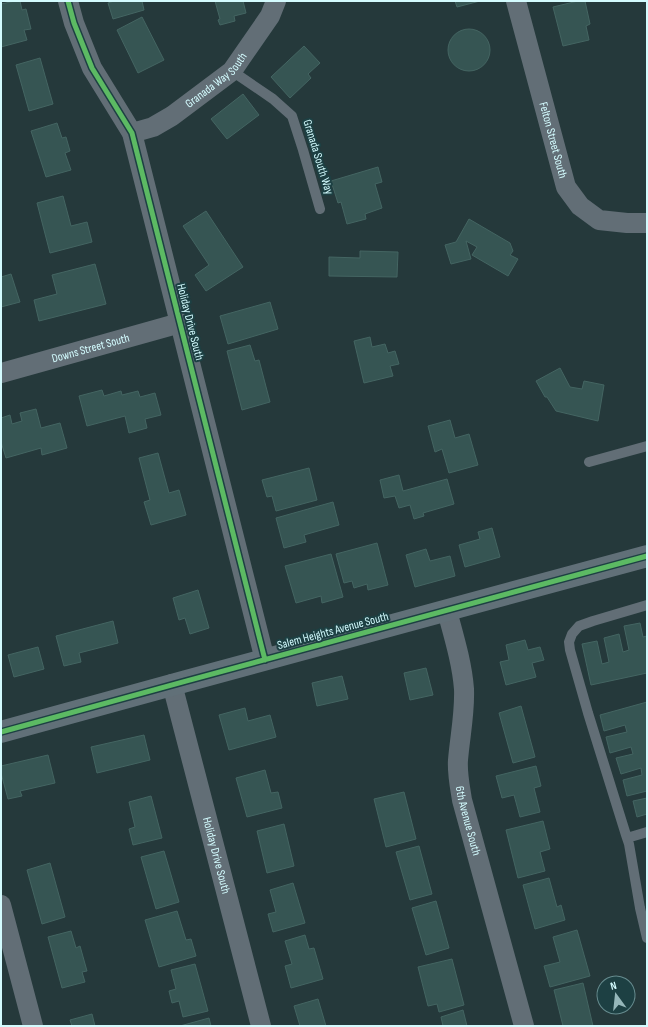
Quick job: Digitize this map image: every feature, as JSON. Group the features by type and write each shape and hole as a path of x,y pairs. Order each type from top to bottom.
{"street":[{"name":"Holiday Drive South","path":"68,1 74,23 92,68 132,133 264,660"},
{"name":"Granada Way South","path":"132,133 153,127 172,116 232,70 270,16 276,1"},
{"name":"Felton Street South","path":"516,1 566,187 580,206 600,220 627,223 647,223"},
{"name":"Downs Street South","path":"1,373 180,323"},
{"name":"Salem Heights Avenue South","path":"1,732 172,684 647,556"},
{"name":"6th Avenue South","path":"447,611 460,661 464,689 463,723 458,761 462,800 524,1026"},
{"name":"Holiday Drive South","path":"172,684 261,1026"},
{"path":"1,906 33,1026"}],"lane":[{"name":"Granada South Way","path":"232,70 273,99 292,116 320,209"},
{"path":"589,462 647,446"},
{"path":"647,605 579,626 572,634 569,642 588,713 627,838 647,938"},
{"path":"627,838 647,832"}],"building":[{"path":"20,1 22,10 26,9 31,29 24,30 27,40 1,47 1,4"},
{"path":"114,1 142,1 144,10 113,19 108,3"},
{"path":"215,1 243,1 246,13 234,16 235,21 220,25 218,20 220,19"},
{"path":"455,1 480,1 457,7"},
{"path":"578,1 585,1 590,24 586,26 589,40 563,46 553,7"},
{"path":"142,17 164,60 138,73 117,30"},
{"path":"469,29 484,35 490,50 484,65 469,71 454,65 448,50 454,35"},
{"path":"304,46 320,63 308,74 311,78 290,98 271,77"},
{"path":"40,58 53,104 29,111 16,65"},
{"path":"243,94 259,115 227,139 211,119"},
{"path":"57,123 62,138 66,137 70,151 65,153 71,170 46,177 31,131"},
{"path":"378,167 382,182 375,184 382,208 365,214 366,219 347,224 341,202 338,203 331,181"},
{"path":"63,196 71,226 87,222 92,242 50,253 37,203"},
{"path":"206,211 243,267 206,291 195,275 209,265 183,226"},
{"path":"469,219 510,243 513,251 510,255 518,259 508,276 472,255 477,247 466,241 471,259 451,264 445,245 456,242"},
{"path":"360,251 398,252 397,277 329,276 329,257 360,258"},
{"path":"95,264 106,304 39,321 34,300 57,294 52,275"},
{"path":"11,274 20,302 1,307 1,277"},
{"path":"270,302 278,329 228,344 220,316"},
{"path":"370,337 372,347 385,344 388,353 395,351 399,364 390,366 393,376 364,383 354,341"},
{"path":"250,345 255,361 259,360 270,402 242,410 227,351"},
{"path":"560,368 570,387 582,389 584,381 604,385 598,421 556,411 547,397 545,397 536,381"},
{"path":"102,390 104,396 121,391 122,395 138,391 140,397 155,393 161,415 145,419 147,428 129,433 125,416 87,426 79,396"},
{"path":"36,409 41,428 60,423 67,448 42,455 41,448 6,458 1,442 1,418 10,415 12,424 22,421 20,413"},
{"path":"450,420 455,438 469,434 478,465 449,473 442,449 435,452 428,426"},
{"path":"158,453 169,493 179,490 186,515 151,525 144,502 150,500 139,458"},
{"path":"309,468 317,500 276,511 272,496 267,497 262,480"},
{"path":"399,475 403,491 447,479 454,504 423,513 424,516 414,519 410,505 399,508 395,496 384,498 380,480"},
{"path":"333,502 339,525 304,535 306,542 284,548 276,518"},
{"path":"492,528 500,557 465,567 459,545 480,539 478,532"},
{"path":"377,543 388,585 368,590 367,584 354,588 352,581 344,583 336,554"},
{"path":"426,549 430,561 450,556 455,576 415,587 406,555"},
{"path":"331,554 343,597 322,603 321,596 296,603 285,566"},
{"path":"198,590 209,628 190,634 185,618 179,620 173,598"},
{"path":"113,621 118,643 79,653 81,662 64,666 56,636"},
{"path":"640,623 643,637 647,636 647,673 591,685 582,644 597,641 602,664 609,662 604,638 619,634 623,652 629,650 624,626"},
{"path":"525,640 528,650 540,647 544,660 532,663 536,677 506,685 500,662 509,660 506,645"},
{"path":"38,647 44,669 14,677 8,655"},
{"path":"426,668 433,695 410,700 404,673"},
{"path":"342,676 348,699 317,706 312,683"},
{"path":"647,702 647,791 627,796 623,780 642,775 641,768 621,774 616,758 633,754 631,747 610,753 606,737 627,732 625,725 604,731 600,715"},
{"path":"521,706 535,757 513,763 499,713"},
{"path":"245,708 248,721 270,715 276,737 229,750 219,715"},
{"path":"144,735 150,760 97,773 91,747"},
{"path":"48,755 55,783 20,791 22,796 8,799 1,773 1,766"},
{"path":"536,766 541,786 534,788 540,812 520,817 514,795 502,798 496,776"},
{"path":"265,770 271,793 278,792 282,808 247,817 236,778"},
{"path":"404,792 416,839 386,847 374,799"},
{"path":"151,796 162,838 133,845 129,829 135,827 129,802"},
{"path":"647,798 647,814 637,817 633,801"},
{"path":"543,821 550,849 540,852 545,871 518,878 506,830"},
{"path":"284,824 294,866 267,873 257,831"},
{"path":"419,846 432,894 410,900 396,852"},
{"path":"164,851 179,902 156,909 141,857"},
{"path":"50,863 65,917 42,924 27,870"},
{"path":"549,878 557,907 561,905 565,920 535,929 523,885"},
{"path":"293,883 305,923 273,932 268,914 276,912 270,890"},
{"path":"436,901 449,948 426,955 412,908"},
{"path":"177,911 186,940 191,939 196,956 159,967 145,920"},
{"path":"577,930 590,976 550,987 544,966 560,962 553,937"},
{"path":"71,931 76,948 80,946 87,971 82,972 85,982 62,988 48,937"},
{"path":"305,935 309,949 314,948 323,979 291,988 285,966 292,964 285,941"},
{"path":"452,959 464,1005 439,1012 437,1004 428,1006 418,967"},
{"path":"195,964 208,1011 183,1017 179,1001 172,1003 169,991 176,989 171,970"},
{"path":"583,983 593,1026 563,1026 554,990"},
{"path":"318,999 326,1026 300,1026 294,1006"},
{"path":"463,1010 467,1026 443,1026 441,1017"},
{"path":"92,1014 95,1026 72,1026 70,1020"},
{"path":"209,1018 211,1026 180,1026"}],"cycle path":[{"path":"68,1 74,23 92,68 132,133 265,660"},
{"path":"1,732 647,556"}]}
